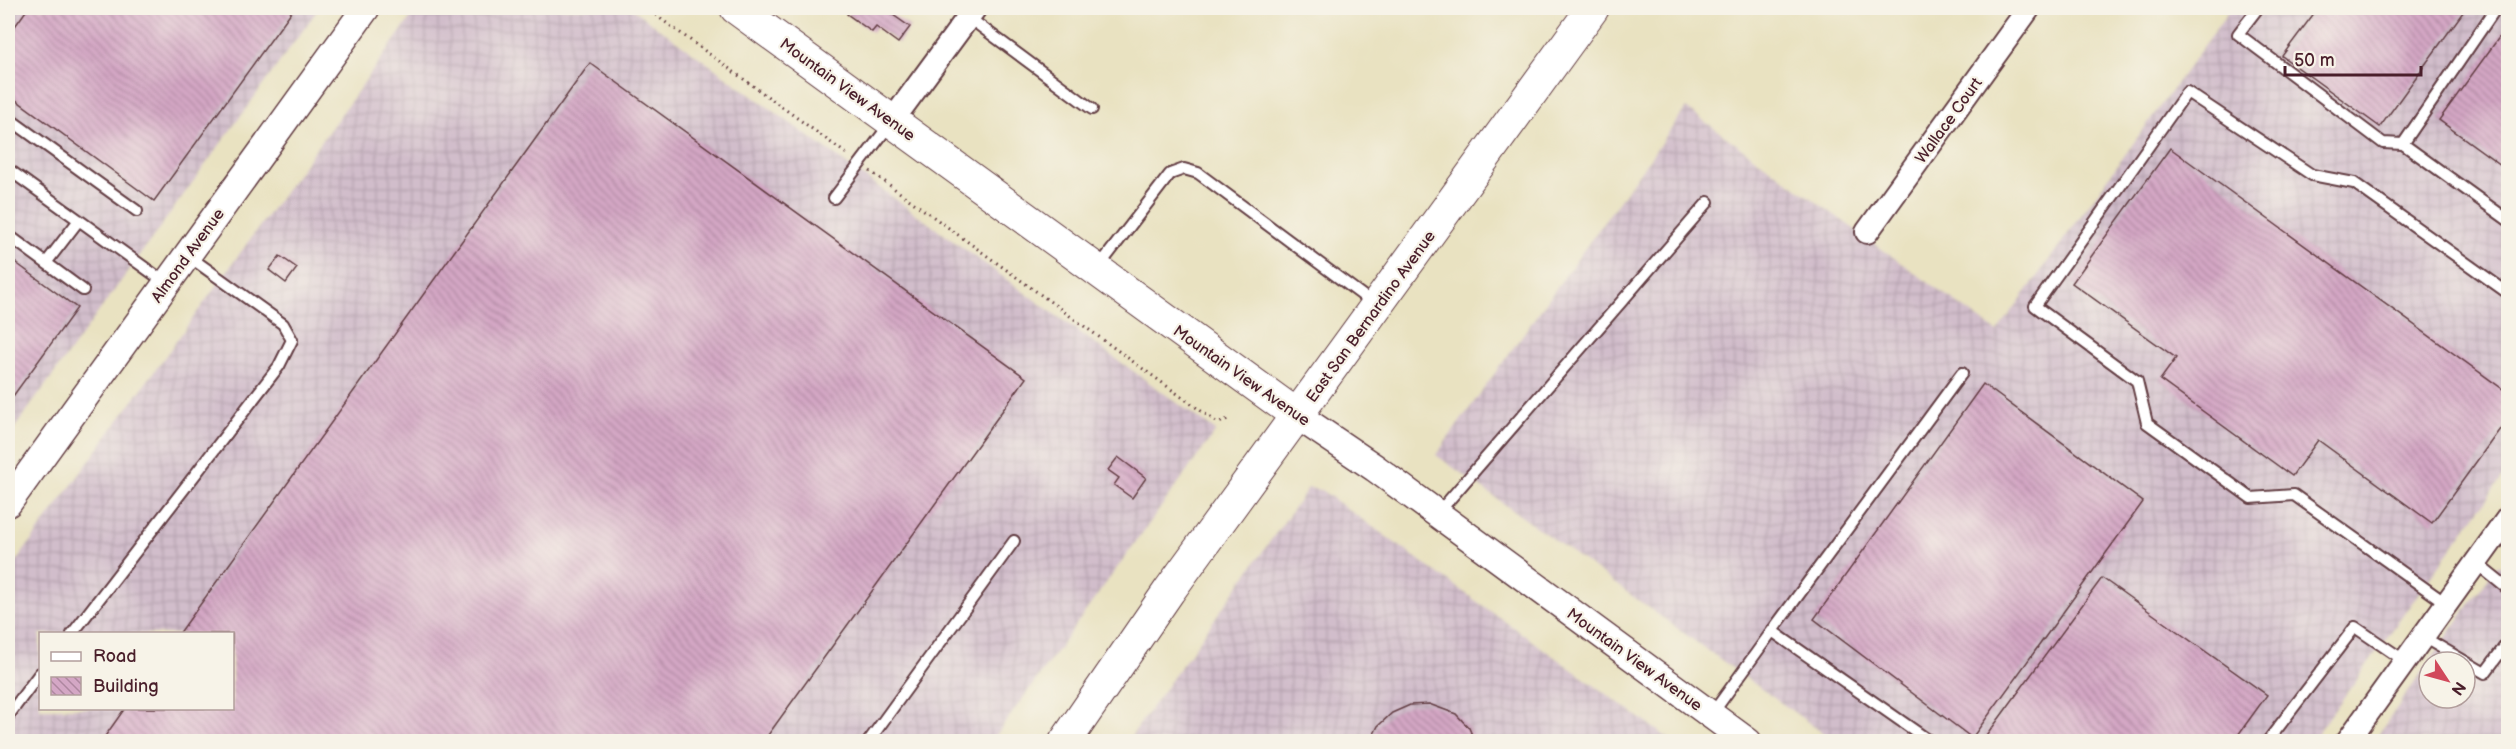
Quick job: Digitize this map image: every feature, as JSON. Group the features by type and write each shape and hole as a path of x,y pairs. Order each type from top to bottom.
{"main road":[{"name":"Mountain View Avenue","path":"736,8 1298,416"},
{"name":"East San Bernardino Avenue","path":"1065,741 1169,591 1593,8"}],"street":[{"name":"Almond Avenue","path":"8,503 366,8"},
{"name":"Wallace Court","path":"1867,232 2030,8"},
{"path":"892,121 971,12"},
{"name":"Mountain View Avenue","path":"1298,416 1437,514 1748,741"},
{"path":"2347,741 2508,518"}],"lane":[{"path":"2258,8 2238,34 2383,143 2403,144 2508,220"},
{"path":"2403,144 2496,8"},
{"path":"971,12 1092,109"},
{"path":"2446,604 2294,495 2251,498 2147,423 2138,381 2036,306 2187,92 2312,175 2354,183 2508,293"},
{"path":"8,117 136,211"},
{"path":"834,198 892,121"},
{"path":"8,169 166,283"},
{"path":"1096,271 1170,174 1184,169 1198,174 1377,306"},
{"path":"1437,514 1708,202"},
{"path":"46,263 79,220"},
{"path":"8,235 83,290"},
{"path":"73,632 279,366 292,340 283,324 187,254"},
{"path":"1711,715 1962,374"},
{"path":"868,741 1014,541"},
{"path":"2476,563 2508,589"},
{"path":"2267,741 2355,627 2405,661"},
{"path":"1772,631 1931,741"},
{"path":"2423,637 2485,673 2508,642"},
{"path":"8,716 39,675"}],"path":[{"path":"646,8 1215,422 1219,423 1230,418"}],"shaded area":[{"path":"8,8 319,8 8,437"},
{"path":"418,8 631,8 1216,431 992,741 8,742 8,573"},
{"path":"2231,8 2508,8 2508,470 2312,741 1834,741 1436,455 1686,108 1997,332"},
{"path":"1308,488 1321,490 1672,741 1127,742"},
{"path":"2498,564 2508,571 2508,741 2373,742 2417,679 2417,710 2477,710 2477,650 2437,650"}],"building":[{"path":"28,8 294,8 154,201 8,94 8,36"},
{"path":"852,8 883,8 910,27 898,43 876,27 872,32 847,14"},
{"path":"2318,8 2466,8 2380,127 2282,56"},
{"path":"2508,25 2508,170 2439,120"},
{"path":"590,63 1026,378 763,742 101,742 124,710 234,710 234,632 180,632"},
{"path":"2170,148 2508,393 2508,418 2432,523 2318,440 2292,476 2160,380 2176,358 2072,283"},
{"path":"280,256 297,268 286,283 269,270"},
{"path":"8,257 77,308 8,403"},
{"path":"1983,384 2143,502 1972,738 1814,619"},
{"path":"1118,457 1146,478 1132,498 1114,485 1119,478 1108,470"},
{"path":"2102,578 2267,695 2233,742 1987,742 1984,739"},
{"path":"1429,704 1456,714 1469,728 1475,742 1370,742 1378,726 1392,713 1410,705"}]}
